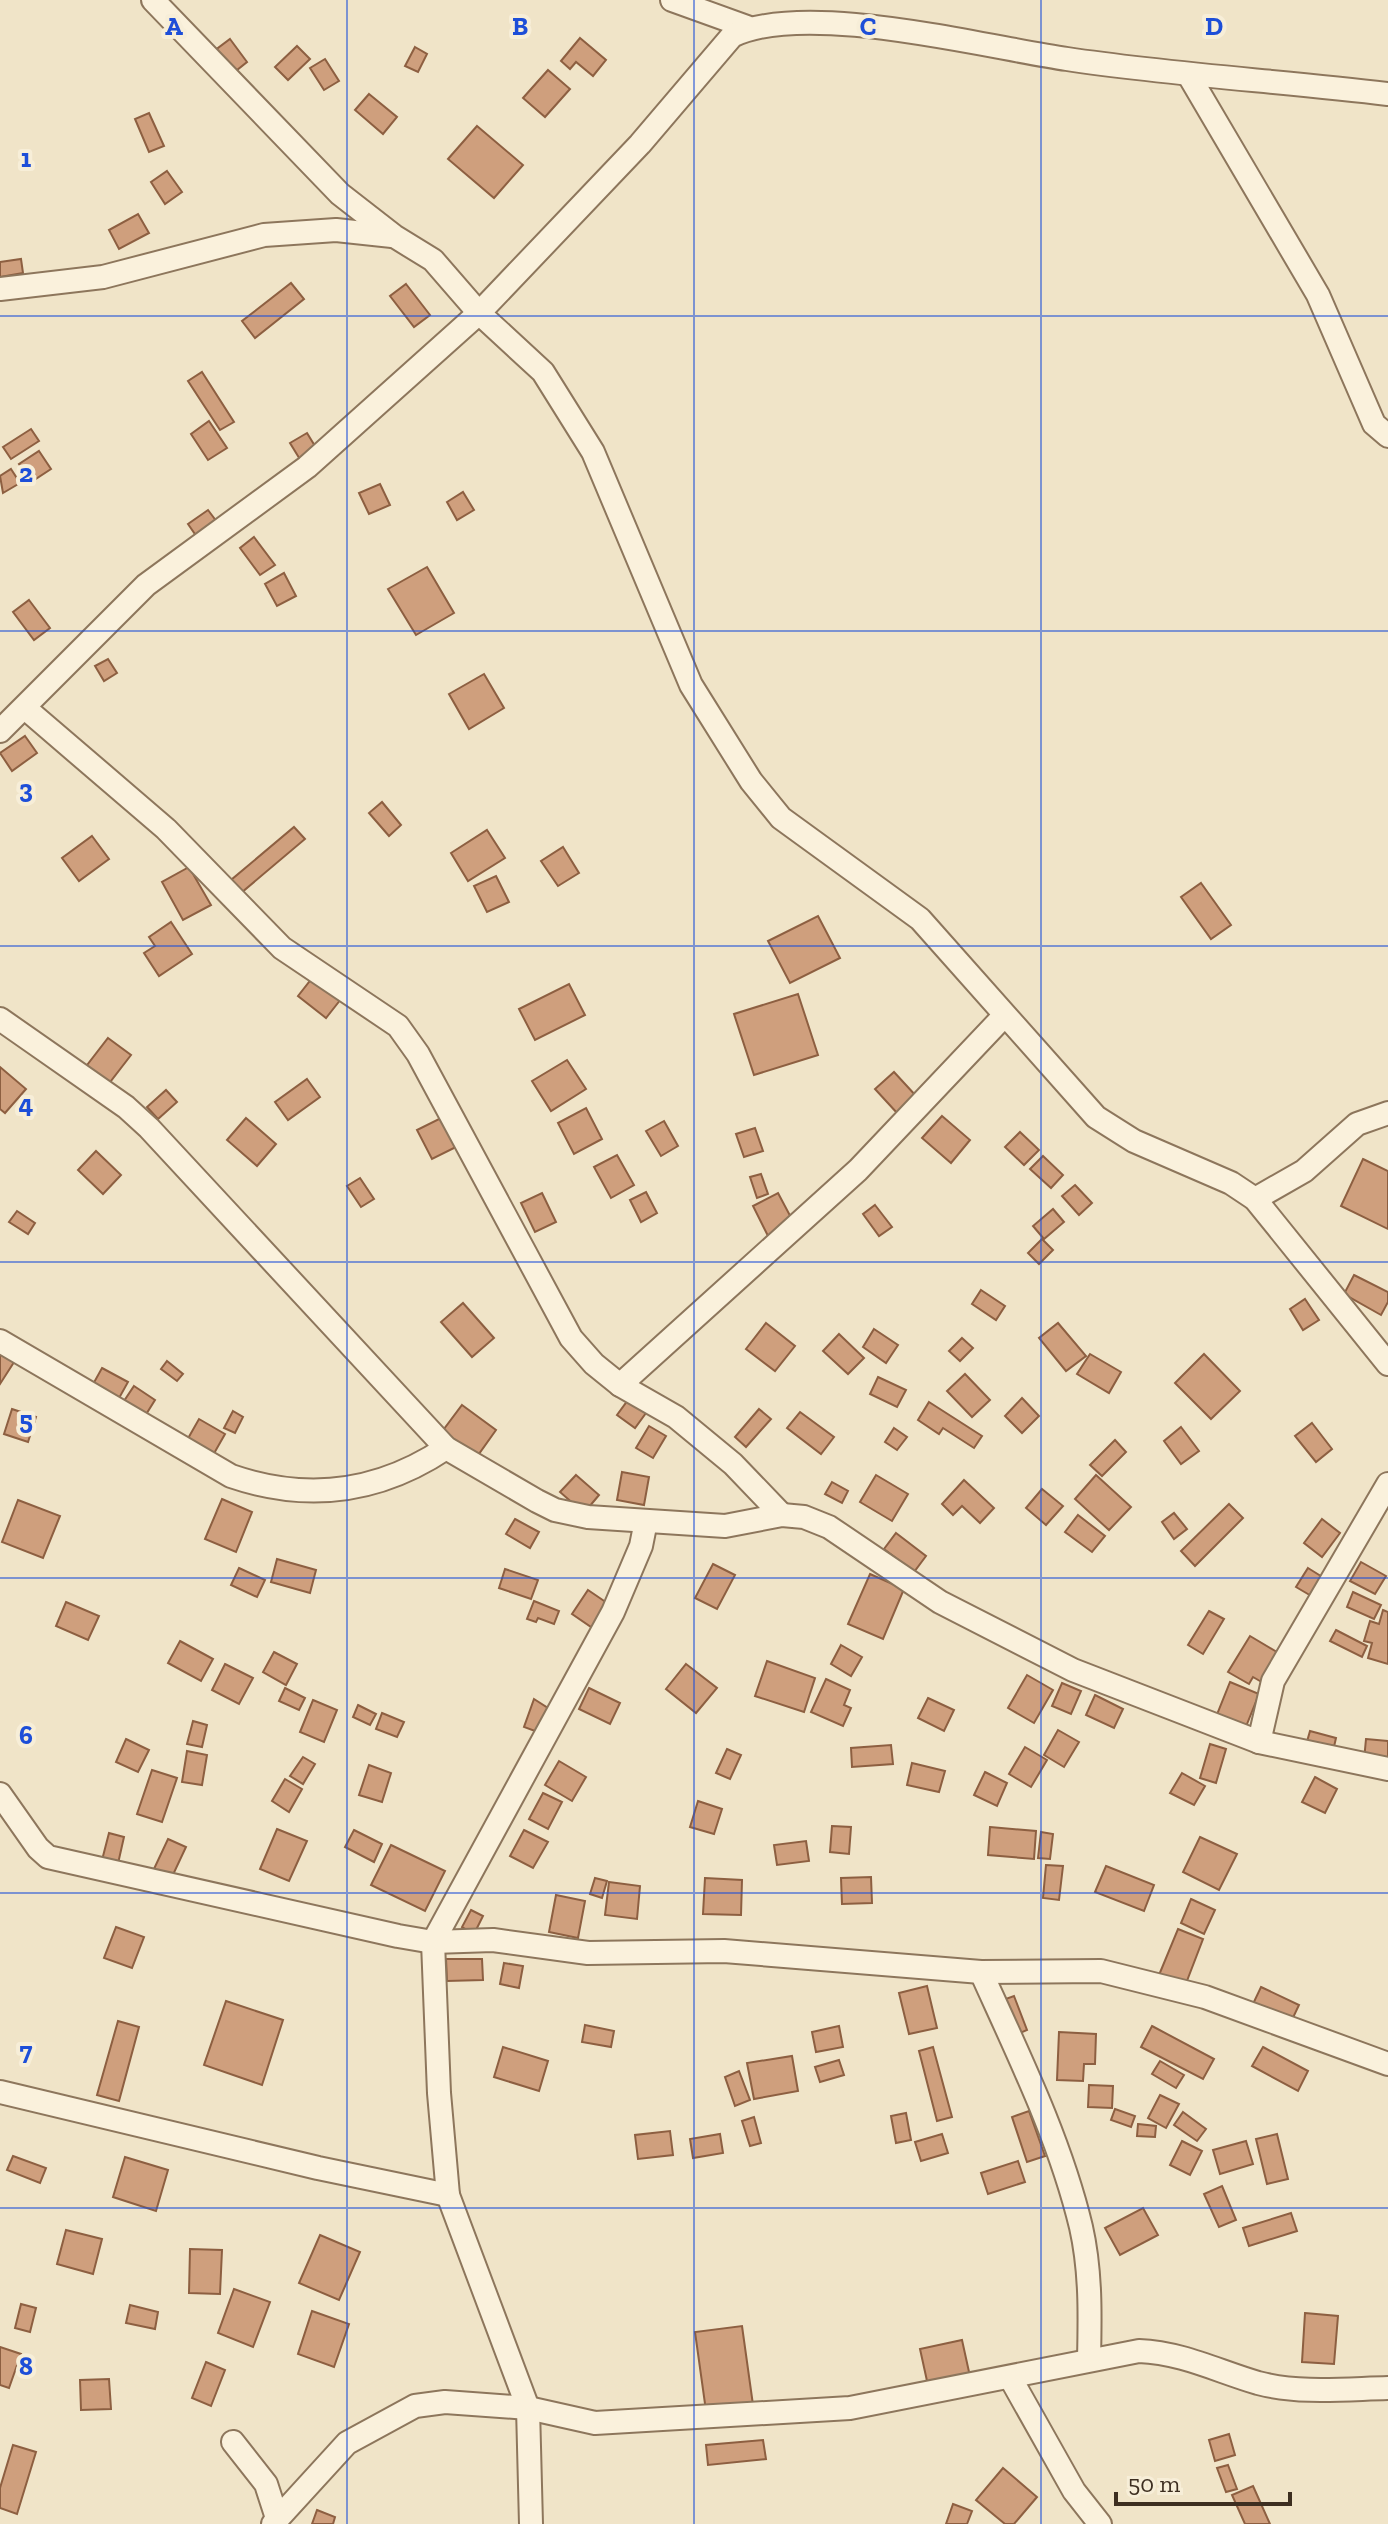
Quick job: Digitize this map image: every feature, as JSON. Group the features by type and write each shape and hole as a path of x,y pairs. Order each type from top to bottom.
{"street":[{"path":"153,0 340,194 394,236 433,260 479,313 543,372 593,452 691,685 751,781 781,818 920,919 1003,1017 1096,1117 1134,1141 1231,1183 1255,1199 1388,1364"},
{"path":"672,0 747,27"},
{"path":"0,731 146,585 307,467 479,313 640,144 732,36 747,27 775,21 922,29 1065,59 1388,94"},
{"path":"1188,74 1318,295 1374,424 1388,436"},
{"path":"0,289 103,277 264,235 336,230 394,236"},
{"path":"25,708 166,829 282,948 398,1026 418,1054 571,1338 594,1364 620,1385 676,1417 733,1464 782,1515"},
{"path":"620,1385 858,1170 1003,1017"},
{"path":"0,1019 126,1107 149,1128 394,1397 446,1448 555,1510 646,1521 725,1526 782,1515 804,1517 829,1527 940,1602 1073,1670 1259,1742 1388,1769"},
{"path":"1255,1199 1304,1171 1357,1124 1388,1113"},
{"path":"0,1341 39,1361 231,1476 267,1488 318,1493 411,1471 446,1448"},
{"path":"1259,1742 1273,1681 1388,1484"},
{"path":"531,2524 528,2408 448,2195 438,2077 433,1942 613,1612 641,1546 646,1521"},
{"path":"0,1794 48,1857 433,1942 493,1940 588,1953 724,1951 981,1972 1101,1971 1157,1982 1388,2064"},
{"path":"981,1972 1031,2083 1081,2228 1091,2302 1089,2360"},
{"path":"0,2092 318,2168 448,2195"},
{"path":"275,2521 347,2443 388,2417 415,2406 445,2402 528,2408 595,2423 850,2408 1011,2379 1139,2351 1168,2352 1259,2383 1285,2387 1388,2388"},
{"path":"1011,2379 1074,2491 1100,2524"},
{"path":"233,2442 266,2484 275,2521"}],"building":[{"path":"580,38 606,60 593,76 576,62 570,69 561,61"},
{"path":"230,39 247,62 232,74 214,51"},
{"path":"297,46 310,59 288,80 275,67"},
{"path":"415,47 427,54 418,72 405,66"},
{"path":"325,59 339,81 324,90 310,68"},
{"path":"548,70 570,89 545,117 523,98"},
{"path":"369,94 397,117 383,134 355,110"},
{"path":"149,113 164,146 149,152 135,119"},
{"path":"477,126 523,165 494,198 448,159"},
{"path":"167,171 182,192 165,204 151,182"},
{"path":"138,214 149,233 119,249 109,230"},
{"path":"21,259 23,273 0,277 0,262"},
{"path":"291,283 304,299 255,338 242,321"},
{"path":"406,284 430,315 414,327 390,296"},
{"path":"202,372 234,422 220,430 188,381"},
{"path":"209,421 227,448 208,460 191,434"},
{"path":"31,429 39,441 11,459 3,447"},
{"path":"307,433 318,451 301,461 290,443"},
{"path":"39,451 51,469 31,482 19,464"},
{"path":"11,469 20,483 3,493 0,476"},
{"path":"380,484 390,505 369,514 359,493"},
{"path":"463,492 474,510 457,520 447,502"},
{"path":"208,510 217,522 197,537 188,524"},
{"path":"254,537 275,565 260,575 240,548"},
{"path":"427,567 454,613 416,635 388,589"},
{"path":"284,573 296,596 277,606 265,584"},
{"path":"29,600 50,628 34,640 13,612"},
{"path":"108,659 117,673 104,681 95,666"},
{"path":"484,674 504,708 469,729 449,694"},
{"path":"25,736 37,753 12,771 0,753"},
{"path":"382,802 401,825 389,836 369,813"},
{"path":"294,827 305,839 241,893 231,880"},
{"path":"487,830 505,858 468,881 451,853"},
{"path":"92,836 109,859 79,881 62,858"},
{"path":"563,847 579,873 558,886 541,861"},
{"path":"189,867 211,905 183,920 162,882"},
{"path":"496,876 509,902 487,912 474,886"},
{"path":"1201,883 1231,925 1211,939 1181,897"},
{"path":"818,916 840,958 790,983 768,941"},
{"path":"171,922 192,954 159,976 144,953 155,946 149,937"},
{"path":"313,977 341,999 326,1018 298,996"},
{"path":"569,984 585,1015 535,1040 519,1009"},
{"path":"798,994 818,1055 754,1075 734,1014"},
{"path":"108,1038 131,1055 107,1086 84,1069"},
{"path":"567,1060 586,1089 551,1111 532,1081"},
{"path":"0,1067 26,1089 5,1113 0,1109"},
{"path":"894,1072 917,1097 898,1114 875,1089"},
{"path":"307,1079 320,1097 288,1120 275,1102"},
{"path":"166,1090 177,1102 158,1119 147,1107"},
{"path":"586,1108 602,1139 574,1154 558,1123"},
{"path":"445,1116 460,1145 432,1159 417,1130"},
{"path":"942,1116 970,1140 951,1163 922,1138"},
{"path":"246,1118 276,1144 257,1166 227,1140"},
{"path":"664,1121 678,1146 661,1156 646,1131"},
{"path":"755,1128 763,1151 744,1157 736,1134"},
{"path":"1020,1132 1039,1150 1024,1165 1005,1147"},
{"path":"96,1151 121,1175 103,1194 78,1170"},
{"path":"617,1155 634,1185 611,1198 594,1167"},
{"path":"1043,1156 1063,1175 1051,1188 1030,1169"},
{"path":"1363,1159 1388,1171 1388,1229 1341,1206"},
{"path":"761,1174 768,1194 757,1198 750,1177"},
{"path":"360,1178 374,1199 361,1207 347,1186"},
{"path":"1075,1185 1092,1203 1079,1215 1062,1196"},
{"path":"646,1192 657,1213 641,1222 630,1200"},
{"path":"542,1193 556,1222 535,1232 521,1203"},
{"path":"778,1193 795,1225 769,1238 753,1206"},
{"path":"875,1205 892,1227 879,1236 863,1214"},
{"path":"1053,1209 1064,1222 1044,1239 1033,1226"},
{"path":"17,1211 35,1223 28,1234 9,1222"},
{"path":"1042,1239 1053,1250 1039,1264 1028,1253"},
{"path":"1354,1275 1388,1292 1388,1302 1381,1315 1344,1294"},
{"path":"981,1290 1005,1306 996,1320 972,1304"},
{"path":"1305,1299 1319,1320 1303,1330 1290,1309"},
{"path":"463,1303 494,1338 472,1357 441,1322"},
{"path":"766,1323 795,1346 775,1371 746,1349"},
{"path":"1058,1323 1086,1356 1066,1371 1039,1338"},
{"path":"874,1329 898,1345 886,1363 863,1347"},
{"path":"839,1334 864,1358 848,1374 823,1351"},
{"path":"962,1338 973,1348 960,1361 949,1351"},
{"path":"0,1348 16,1359 0,1384"},
{"path":"1090,1354 1121,1372 1109,1393 1077,1374"},
{"path":"1204,1354 1240,1391 1211,1419 1175,1383"},
{"path":"167,1361 183,1374 177,1381 161,1369"},
{"path":"102,1368 128,1382 118,1400 92,1386"},
{"path":"965,1374 990,1400 972,1417 947,1391"},
{"path":"878,1377 906,1390 897,1407 870,1394"},
{"path":"134,1386 155,1400 145,1416 124,1401"},
{"path":"1022,1398 1039,1416 1022,1433 1005,1416"},
{"path":"628,1400 646,1413 635,1428 617,1415"},
{"path":"929,1402 982,1436 974,1448 943,1428 939,1434 918,1420"},
{"path":"462,1405 496,1430 476,1458 441,1433"},
{"path":"12,1409 36,1417 28,1442 4,1434"},
{"path":"759,1409 771,1419 746,1447 735,1437"},
{"path":"233,1411 243,1417 235,1433 224,1428"},
{"path":"800,1412 834,1437 821,1454 787,1428"},
{"path":"199,1419 225,1434 212,1457 186,1442"},
{"path":"1312,1423 1332,1449 1316,1462 1295,1436"},
{"path":"649,1426 666,1436 653,1458 636,1448"},
{"path":"1181,1427 1199,1451 1181,1464 1164,1441"},
{"path":"894,1428 907,1437 897,1450 885,1442"},
{"path":"1115,1440 1126,1452 1102,1476 1090,1465"},
{"path":"622,1472 649,1477 644,1505 617,1500"},
{"path":"576,1475 599,1495 584,1513 560,1492"},
{"path":"876,1475 908,1494 892,1521 860,1502"},
{"path":"1096,1475 1131,1507 1109,1530 1075,1499"},
{"path":"964,1480 994,1508 980,1523 962,1506 953,1515 942,1504"},
{"path":"832,1482 848,1491 842,1503 825,1494"},
{"path":"1042,1489 1063,1506 1046,1525 1026,1508"},
{"path":"222,1499 252,1512 236,1552 205,1539"},
{"path":"18,1500 60,1516 43,1558 2,1542"},
{"path":"1229,1504 1243,1518 1195,1566 1181,1551"},
{"path":"1174,1513 1187,1529 1174,1539 1162,1522"},
{"path":"1078,1515 1105,1536 1092,1552 1065,1532"},
{"path":"515,1519 539,1532 530,1548 506,1534"},
{"path":"1322,1519 1340,1533 1322,1557 1304,1543"},
{"path":"896,1533 926,1556 914,1572 884,1549"},
{"path":"277,1559 316,1570 310,1593 271,1582"},
{"path":"1361,1562 1386,1576 1375,1594 1350,1581"},
{"path":"713,1564 735,1575 717,1609 695,1598"},
{"path":"239,1568 265,1580 257,1597 231,1585"},
{"path":"1308,1568 1324,1578 1313,1597 1296,1587"},
{"path":"505,1569 538,1580 531,1599 499,1588"},
{"path":"870,1574 904,1589 883,1639 848,1624"},
{"path":"588,1590 610,1605 594,1629 572,1614"},
{"path":"1353,1592 1381,1605 1374,1619 1347,1607"},
{"path":"534,1601 559,1611 554,1624 538,1618 536,1622 527,1619"},
{"path":"66,1602 99,1616 88,1640 56,1626"},
{"path":"1383,1610 1388,1612 1388,1664 1368,1658 1372,1643 1364,1641 1370,1621 1379,1624"},
{"path":"1209,1611 1224,1619 1203,1654 1188,1645"},
{"path":"1336,1630 1367,1646 1362,1657 1330,1641"},
{"path":"1250,1636 1282,1655 1265,1684 1253,1677 1249,1684 1228,1672"},
{"path":"180,1641 213,1659 201,1681 168,1663"},
{"path":"841,1645 862,1657 851,1676 831,1664"},
{"path":"274,1652 297,1664 286,1685 263,1672"},
{"path":"767,1661 815,1678 804,1712 755,1696"},
{"path":"225,1664 253,1678 239,1704 212,1690"},
{"path":"686,1664 717,1688 696,1713 666,1689"},
{"path":"1027,1675 1053,1690 1034,1723 1008,1708"},
{"path":"826,1679 850,1690 844,1705 851,1708 843,1726 811,1712"},
{"path":"1230,1682 1259,1694 1245,1729 1216,1717"},
{"path":"1062,1683 1081,1691 1071,1714 1052,1706"},
{"path":"285,1688 305,1698 299,1710 279,1701"},
{"path":"589,1688 620,1703 610,1724 579,1709"},
{"path":"1095,1695 1123,1709 1114,1728 1086,1715"},
{"path":"928,1698 954,1710 944,1731 918,1718"},
{"path":"534,1699 551,1710 543,1734 524,1727"},
{"path":"313,1700 337,1710 324,1742 300,1732"},
{"path":"358,1705 376,1714 370,1725 353,1717"},
{"path":"382,1713 404,1722 397,1737 376,1729"},
{"path":"193,1721 207,1725 202,1747 187,1744"},
{"path":"1058,1730 1079,1742 1064,1767 1044,1755"},
{"path":"1310,1731 1336,1738 1333,1751 1306,1745"},
{"path":"126,1739 149,1750 138,1772 116,1762"},
{"path":"1366,1739 1388,1741 1388,1762 1364,1760"},
{"path":"1210,1744 1226,1749 1216,1783 1200,1778"},
{"path":"891,1745 893,1764 852,1767 851,1748"},
{"path":"1025,1747 1047,1760 1031,1787 1009,1774"},
{"path":"727,1749 741,1755 730,1779 716,1773"},
{"path":"187,1751 207,1755 202,1785 182,1782"},
{"path":"303,1757 315,1764 303,1784 290,1776"},
{"path":"559,1761 586,1777 572,1801 545,1785"},
{"path":"912,1763 945,1771 939,1792 907,1785"},
{"path":"369,1765 391,1773 382,1802 359,1795"},
{"path":"152,1770 177,1778 162,1822 137,1814"},
{"path":"985,1772 1007,1783 997,1806 974,1795"},
{"path":"1182,1773 1205,1786 1194,1805 1170,1793"},
{"path":"1315,1777 1337,1789 1325,1813 1302,1802"},
{"path":"285,1779 302,1789 289,1812 272,1801"},
{"path":"543,1793 562,1802 548,1829 529,1819"},
{"path":"698,1801 722,1809 714,1834 690,1827"},
{"path":"832,1826 851,1827 849,1854 830,1852"},
{"path":"990,1827 1036,1831 1034,1859 988,1855"},
{"path":"277,1829 307,1841 289,1881 260,1869"},
{"path":"354,1830 382,1844 374,1862 345,1847"},
{"path":"524,1830 548,1842 533,1868 510,1856"},
{"path":"1041,1832 1053,1834 1050,1859 1038,1858"},
{"path":"109,1833 124,1837 117,1868 101,1864"},
{"path":"1200,1837 1237,1854 1219,1890 1183,1872"},
{"path":"168,1839 186,1847 171,1879 153,1871"},
{"path":"806,1841 809,1861 777,1865 774,1845"},
{"path":"391,1845 445,1871 425,1911 371,1885"},
{"path":"1046,1865 1063,1866 1059,1900 1043,1898"},
{"path":"1106,1866 1154,1885 1144,1911 1095,1892"},
{"path":"871,1877 872,1903 842,1904 841,1878"},
{"path":"595,1878 607,1881 602,1898 590,1894"},
{"path":"705,1878 742,1880 741,1915 703,1914"},
{"path":"609,1882 640,1886 637,1919 605,1915"},
{"path":"556,1895 585,1901 578,1938 549,1932"},
{"path":"1191,1899 1215,1910 1204,1934 1181,1923"},
{"path":"471,1910 483,1916 474,1934 462,1927"},
{"path":"116,1927 144,1937 132,1968 104,1958"},
{"path":"1178,1929 1203,1939 1185,1986 1159,1975"},
{"path":"446,1959 482,1959 483,1980 447,1981"},
{"path":"504,1963 523,1966 519,1988 500,1984"},
{"path":"927,1986 937,2028 909,2034 899,1993"},
{"path":"1261,1987 1299,2005 1290,2024 1252,2006"},
{"path":"1014,1996 1027,2030 1013,2036 1000,2001"},
{"path":"226,2001 283,2020 262,2085 204,2065"},
{"path":"118,2021 139,2027 119,2101 97,2095"},
{"path":"585,2025 614,2031 611,2047 582,2042"},
{"path":"839,2026 843,2047 816,2052 812,2032"},
{"path":"1152,2026 1214,2059 1203,2079 1141,2047"},
{"path":"1059,2032 1096,2034 1095,2064 1084,2064 1083,2081 1057,2080"},
{"path":"503,2047 548,2061 539,2091 494,2077"},
{"path":"933,2047 952,2117 937,2121 919,2051"},
{"path":"1263,2047 1308,2071 1298,2091 1252,2066"},
{"path":"792,2056 798,2091 754,2099 747,2063"},
{"path":"839,2060 844,2075 820,2082 815,2067"},
{"path":"1160,2061 1184,2075 1176,2088 1152,2074"},
{"path":"739,2071 750,2100 735,2106 725,2077"},
{"path":"1089,2085 1113,2086 1112,2108 1088,2107"},
{"path":"1160,2095 1179,2104 1166,2128 1148,2118"},
{"path":"1115,2109 1135,2116 1131,2127 1111,2120"},
{"path":"1029,2111 1045,2156 1027,2162 1012,2117"},
{"path":"1183,2112 1206,2129 1197,2141 1174,2125"},
{"path":"906,2113 911,2140 896,2143 891,2116"},
{"path":"754,2117 761,2143 750,2146 742,2121"},
{"path":"1138,2124 1156,2126 1155,2137 1137,2136"},
{"path":"670,2131 673,2155 638,2159 635,2135"},
{"path":"720,2134 723,2153 693,2158 690,2139"},
{"path":"942,2134 948,2153 921,2161 915,2142"},
{"path":"1277,2134 1288,2179 1267,2184 1256,2139"},
{"path":"1182,2141 1202,2151 1190,2175 1170,2165"},
{"path":"1246,2141 1253,2164 1220,2174 1213,2150"},
{"path":"13,2156 46,2168 40,2183 7,2170"},
{"path":"125,2157 168,2170 156,2211 113,2197"},
{"path":"1018,2161 1025,2182 988,2194 981,2173"},
{"path":"1222,2186 1236,2220 1219,2227 1204,2194"},
{"path":"1143,2208 1158,2235 1120,2255 1105,2228"},
{"path":"1291,2213 1297,2231 1249,2246 1243,2228"},
{"path":"66,2230 102,2239 93,2274 57,2264"},
{"path":"320,2235 360,2252 339,2300 299,2283"},
{"path":"190,2249 222,2250 220,2294 189,2293"},
{"path":"234,2289 270,2302 253,2347 218,2333"},
{"path":"21,2304 36,2308 30,2332 15,2328"},
{"path":"130,2305 158,2312 155,2329 126,2323"},
{"path":"312,2311 349,2324 334,2367 298,2354"},
{"path":"1305,2313 1338,2316 1334,2364 1302,2362"},
{"path":"742,2326 753,2405 706,2411 695,2332"},
{"path":"962,2340 971,2381 929,2390 920,2349"},
{"path":"0,2347 21,2354 9,2388 0,2385"},
{"path":"206,2362 225,2370 211,2406 192,2398"},
{"path":"109,2379 111,2409 81,2410 80,2380"},
{"path":"1229,2434 1235,2455 1215,2461 1209,2440"},
{"path":"763,2440 766,2459 708,2465 706,2445"},
{"path":"13,2445 36,2452 17,2514 0,2508 0,2488"},
{"path":"1228,2465 1237,2489 1226,2492 1217,2468"},
{"path":"1003,2468 1037,2497 1014,2524 1005,2524 976,2500"},
{"path":"1253,2486 1270,2524 1245,2524 1232,2495"},
{"path":"953,2504 972,2511 967,2524 946,2524"},
{"path":"317,2510 335,2517 333,2524 312,2524"}]}
